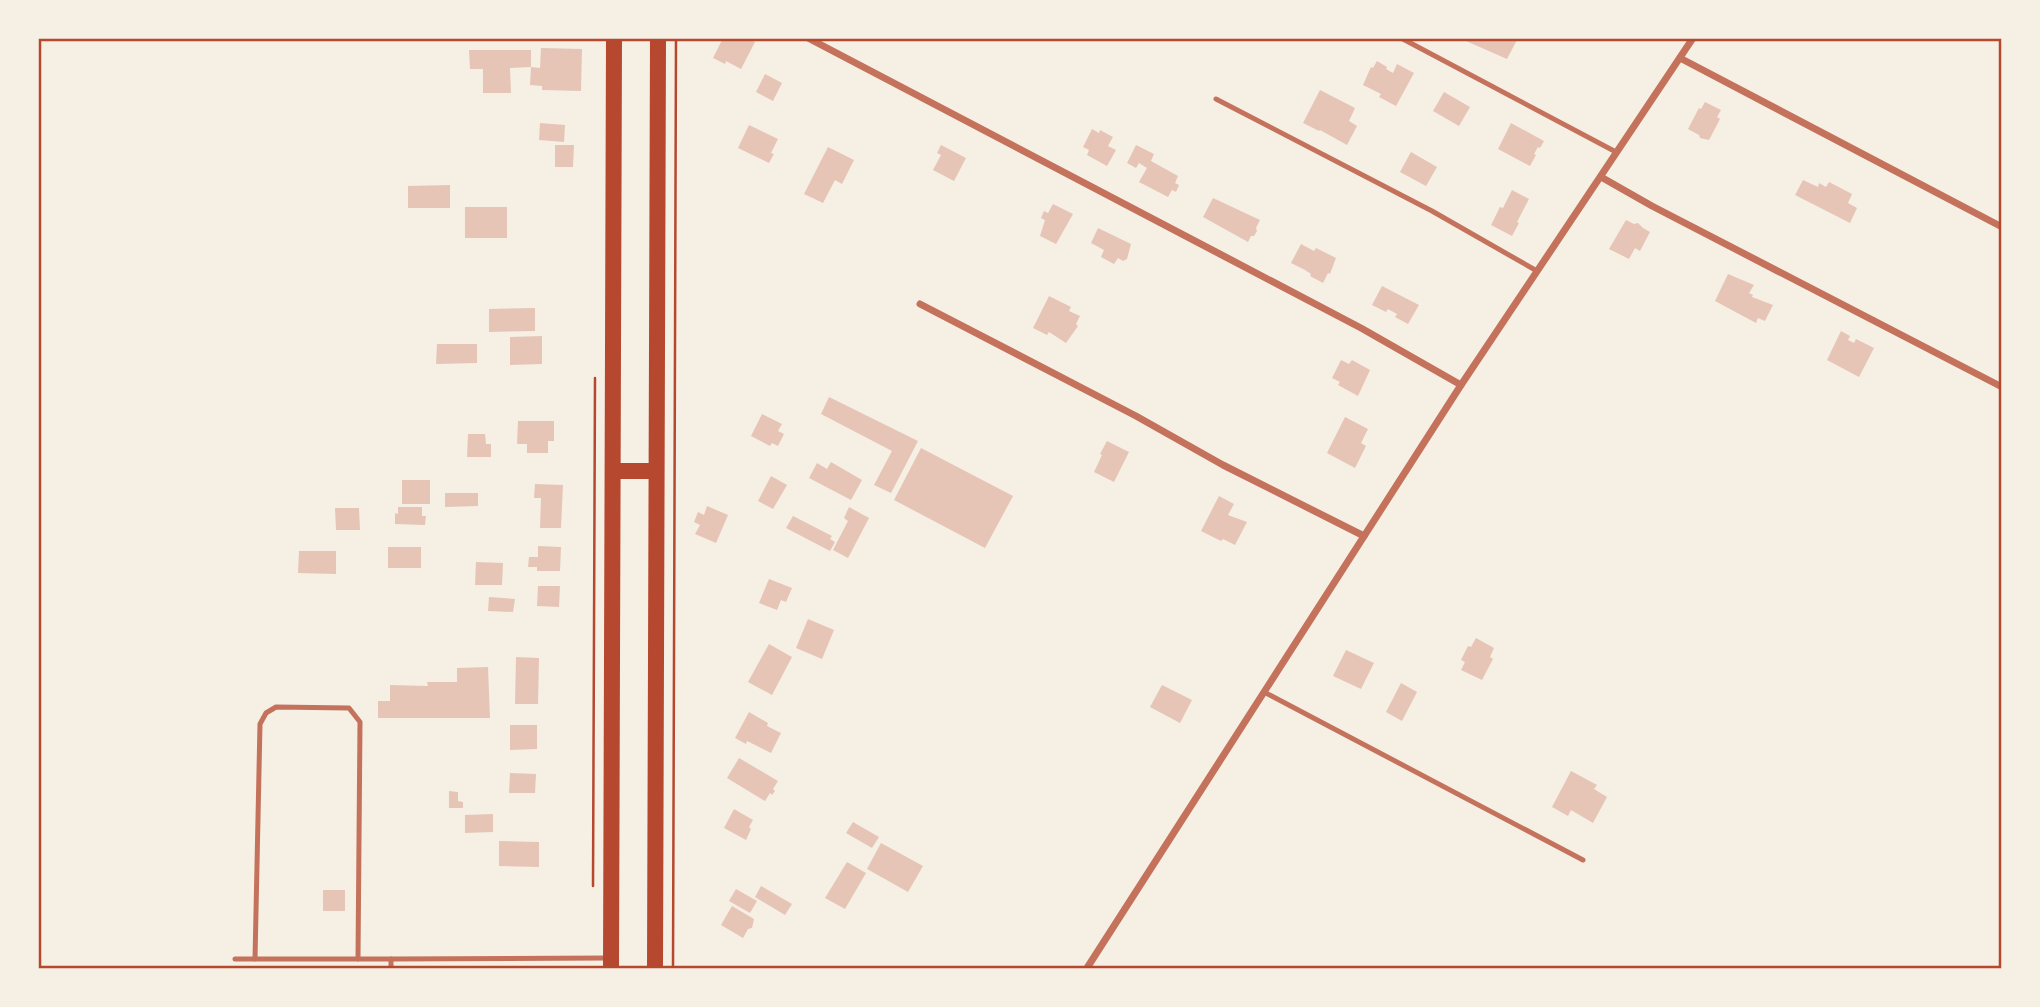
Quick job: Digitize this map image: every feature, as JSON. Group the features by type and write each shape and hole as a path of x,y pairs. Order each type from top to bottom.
{"main road":[{"path":"611,963 614,38"},
{"path":"655,968 658,38"},
{"path":"613,471 656,471"}],"street":[{"path":"808,38 1362,328 1461,385"},
{"path":"1087,968 1461,385 1693,38"},
{"path":"1680,58 2001,227"},
{"path":"1601,177 2001,387"},
{"path":"920,304 1136,416 1223,465 1364,536"}],"lane":[{"path":"1401,38 1616,152"},
{"path":"1216,99 1432,211 1537,271"},
{"path":"1264,692 1583,860"},
{"path":"255,959 260,724 266,713 276,706 349,708 360,722 358,959"},
{"path":"234,959 611,963"},
{"path":"391,959 391,968"}],"path":[{"path":"673,968 676,38"}],"building":[{"path":"723,38 748,38 755,42 741,69 713,58"},
{"path":"1467,38 1518,38 1507,59 1466,41"},
{"path":"541,48 582,49 581,91 542,90 542,86 530,85 531,67 540,68"},
{"path":"469,50 531,50 531,67 510,68 511,93 483,93 483,69 470,69"},
{"path":"1377,61 1393,73 1397,64 1414,73 1396,106 1363,85 1371,67 1373,68"},
{"path":"765,74 782,83 773,101 756,92"},
{"path":"1320,90 1355,108 1349,121 1357,126 1347,145 1303,123"},
{"path":"1444,92 1470,107 1459,126 1433,111"},
{"path":"1705,102 1721,110 1717,117 1720,119 1709,140 1700,138 1688,129"},
{"path":"540,123 565,125 564,142 539,140"},
{"path":"1511,123 1544,141 1534,154 1536,155 1530,166 1498,149"},
{"path":"749,125 778,139 769,163 738,148"},
{"path":"1092,129 1113,137 1108,146 1116,150 1107,166 1087,155 1089,150 1083,147"},
{"path":"555,145 574,145 573,167 555,167"},
{"path":"941,145 966,158 954,181 933,170 941,155 937,153"},
{"path":"1136,145 1154,154 1151,161 1178,176 1175,183 1179,185 1176,192 1172,190 1168,197 1139,182 1147,168 1139,163 1136,168 1127,163"},
{"path":"828,147 854,160 842,184 835,180 823,203 804,194"},
{"path":"1411,152 1437,167 1426,186 1400,172"},
{"path":"1803,180 1818,187 1819,183 1826,187 1829,182 1852,194 1848,203 1857,208 1850,223 1795,195"},
{"path":"450,185 450,208 408,208 408,186"},
{"path":"1512,190 1529,199 1512,236 1491,225"},
{"path":"1213,198 1260,220 1257,231 1248,242 1203,217"},
{"path":"1053,204 1073,214 1056,244 1040,236 1045,220 1041,218 1044,211 1048,213"},
{"path":"465,207 507,207 507,238 465,238"},
{"path":"1626,220 1638,223 1650,232 1640,251 1635,248 1629,259 1609,249"},
{"path":"1098,228 1131,244 1127,259 1123,261 1118,258 1114,264 1101,257 1104,250 1091,243"},
{"path":"1301,244 1336,258 1323,283 1291,263"},
{"path":"1728,274 1754,285 1749,293 1752,297 1773,305 1765,321 1758,318 1756,323 1715,301"},
{"path":"1382,286 1419,305 1408,324 1395,317 1397,314 1388,309 1386,312 1372,305"},
{"path":"1049,296 1071,307 1069,311 1080,316 1076,324 1078,326 1066,343 1049,332 1047,335 1033,328"},
{"path":"535,308 535,331 489,332 489,309"},
{"path":"1841,331 1850,336 1848,340 1854,343 1856,339 1874,348 1859,377 1827,360"},
{"path":"542,336 542,364 510,365 510,337"},
{"path":"437,344 477,344 477,363 436,364"},
{"path":"1341,360 1349,364 1352,360 1370,370 1358,396 1338,385 1340,382 1332,378"},
{"path":"829,397 918,441 891,493 874,485 892,451 821,414"},
{"path":"762,414 782,424 778,431 784,434 778,446 772,443 770,446 751,436"},
{"path":"1345,417 1368,429 1361,443 1366,446 1355,468 1327,453"},
{"path":"518,421 554,421 554,441 548,441 548,453 527,453 527,444 517,444"},
{"path":"468,434 485,434 486,444 491,444 491,457 467,457"},
{"path":"1107,441 1129,452 1114,482 1094,472"},
{"path":"921,448 1013,496 985,548 894,500"},
{"path":"831,462 862,480 851,500 809,478 817,463 827,469"},
{"path":"771,476 787,485 773,509 758,501"},
{"path":"402,480 430,480 430,504 402,504"},
{"path":"535,484 563,485 561,528 540,528 541,498 534,498"},
{"path":"445,493 478,493 478,506 445,507"},
{"path":"1219,496 1234,504 1228,515 1247,522 1235,545 1201,531"},
{"path":"707,506 728,515 716,543 695,534 700,525 694,522 698,512 704,515"},
{"path":"398,507 422,507 422,516 426,516 425,525 395,524"},
{"path":"849,507 869,518 848,558 833,550 848,521 844,518"},
{"path":"335,508 359,508 360,530 336,530"},
{"path":"793,516 832,536 830,539 835,542 830,551 786,528"},
{"path":"538,546 561,547 560,571 537,571 537,567 528,567 529,557 538,557"},
{"path":"388,547 421,547 421,568 388,568"},
{"path":"299,551 336,551 336,574 298,573"},
{"path":"476,562 503,563 502,585 475,585"},
{"path":"769,579 792,588 786,602 781,600 777,610 759,603"},
{"path":"538,586 560,586 559,607 537,606"},
{"path":"489,597 515,599 513,612 488,611"},
{"path":"808,619 834,630 822,659 796,648"},
{"path":"1476,638 1494,648 1490,657 1493,659 1482,680 1461,670 1465,662 1461,660 1468,646 1471,647"},
{"path":"769,644 792,657 772,695 748,682"},
{"path":"1346,650 1374,663 1361,689 1333,676"},
{"path":"516,657 539,658 538,704 515,704"},
{"path":"488,667 490,718 378,718 378,701 390,701 390,685 428,686 427,682 457,682 457,668"},
{"path":"1401,683 1417,692 1402,721 1386,712"},
{"path":"1162,685 1192,700 1180,723 1150,707"},
{"path":"749,712 781,733 771,753 735,738"},
{"path":"510,725 537,725 537,749 510,750"},
{"path":"739,758 778,781 773,789 775,791 772,795 770,793 765,801 727,778"},
{"path":"1571,771 1597,785 1594,789 1607,797 1593,823 1571,810 1568,816 1552,807"},
{"path":"510,773 536,774 535,793 509,793"},
{"path":"449,791 458,792 458,801 463,802 463,808 449,808"},
{"path":"734,809 753,820 746,840 724,828"},
{"path":"493,814 493,832 465,833 465,815"},
{"path":"853,822 879,837 872,848 846,833"},
{"path":"499,841 539,842 539,867 499,866"},
{"path":"881,843 923,866 908,892 867,869"},
{"path":"847,862 866,873 845,909 825,898"},
{"path":"761,886 792,904 785,915 755,897"},
{"path":"736,889 757,901 750,913 729,901"},
{"path":"323,890 345,890 345,911 323,911"},
{"path":"732,906 754,919 752,928 748,929 743,938 721,925"}]}
